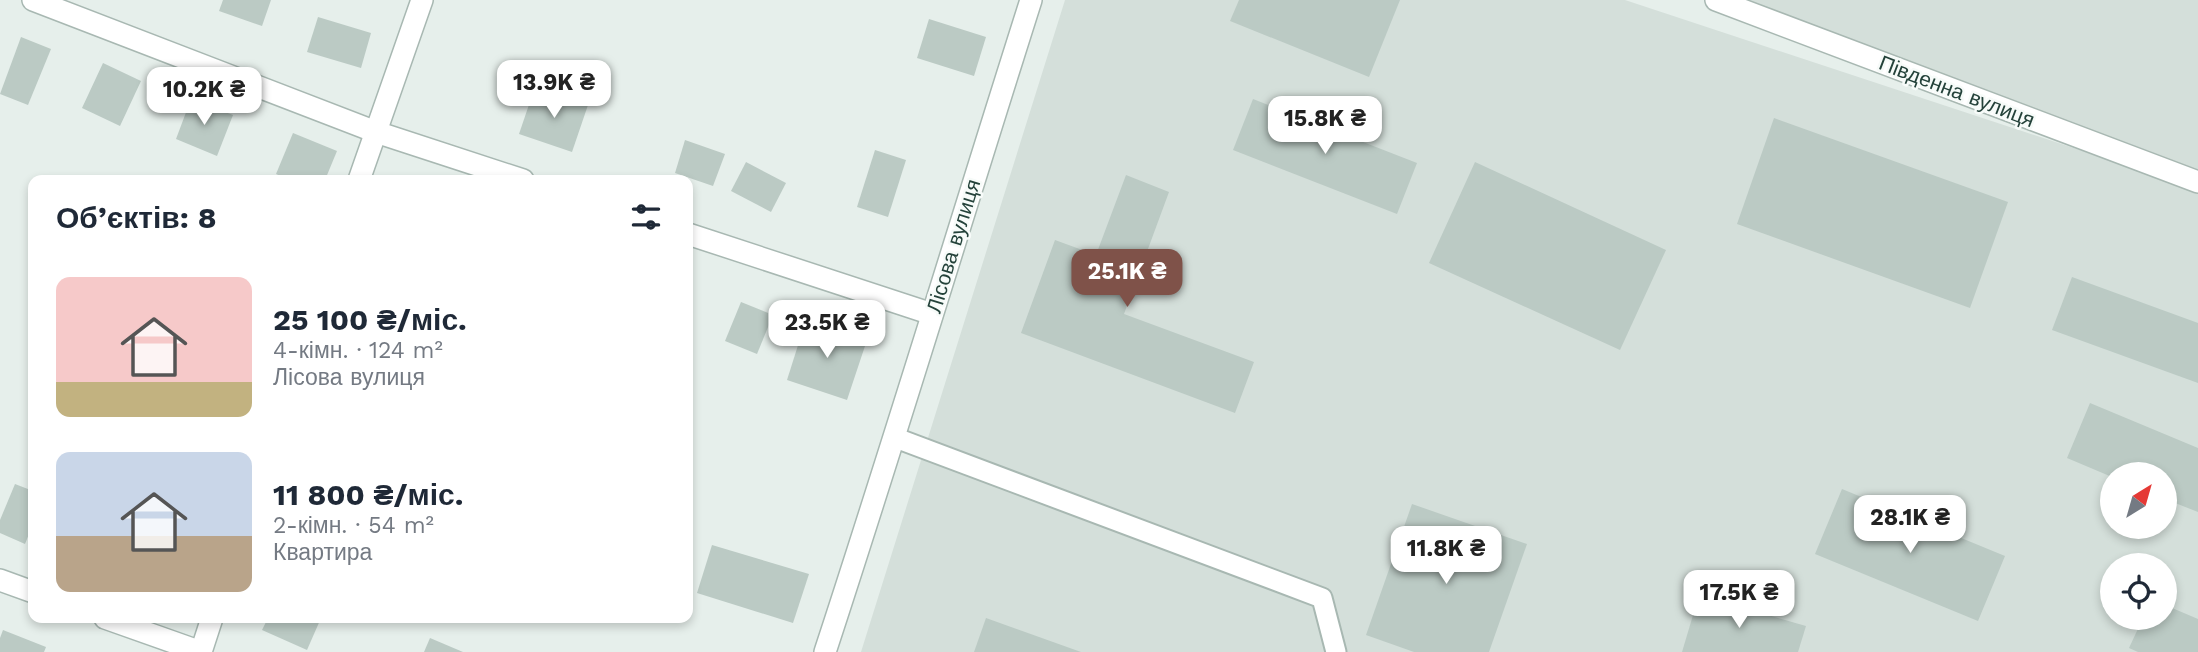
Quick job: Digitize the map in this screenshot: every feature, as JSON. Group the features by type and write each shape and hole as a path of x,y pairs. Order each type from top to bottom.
{"street":[{"path":"33,0 376,132 508,175"},
{"path":"361,175 422,0"},
{"name":"Лісова вулиця","path":"825,652 895,438 1031,0"},
{"name":"Південна вулиця","path":"1716,0 2198,182"},
{"path":"693,236 932,314"},
{"path":"0,580 28,590"},
{"path":"119,623 201,652 210,623"}],"lane":[{"path":"895,438 1322,598 1336,652"}],"shaded area":[{"path":"1065,0 1625,0 2198,189 2198,652 861,652"},
{"path":"1716,0 2198,0 2198,182"}],"building":[{"path":"223,0 271,0 262,26 219,11"},
{"path":"1239,0 1400,0 1369,77 1230,21"},
{"path":"318,17 371,33 361,68 307,52"},
{"path":"929,19 986,37 974,76 917,58"},
{"path":"21,37 51,49 28,105 0,94"},
{"path":"103,63 141,81 120,126 82,108"},
{"path":"535,87 588,105 572,152 519,134"},
{"path":"191,99 233,115 217,156 176,139"},
{"path":"1253,99 1417,163 1397,214 1233,150"},
{"path":"1774,118 2008,202 1970,308 1737,224"},
{"path":"293,133 337,151 327,175 276,174"},
{"path":"685,140 725,154 713,186 693,179 693,175 675,173"},
{"path":"875,150 906,160 888,217 857,207"},
{"path":"746,162 786,183 771,212 731,191"},
{"path":"1475,162 1666,250 1620,350 1429,263"},
{"path":"1126,175 1169,192 1124,314 1254,362 1235,413 1021,333 1055,240 1096,255"},
{"path":"2072,277 2198,323 2198,383 2052,330"},
{"path":"741,302 773,315 757,354 725,341"},
{"path":"806,320 867,340 847,400 787,380"},
{"path":"2090,403 2198,448 2198,512 2177,504 2177,462 2100,462 2100,472 2067,458"},
{"path":"15,484 28,489 28,536 25,544 0,533 0,520"},
{"path":"1842,489 2005,556 1978,621 1815,554"},
{"path":"1412,504 1527,544 1489,652 1414,652 1366,635"},
{"path":"712,545 809,574 793,623 697,593"},
{"path":"1699,595 1806,626 1798,652 1682,652"},
{"path":"2177,610 2198,619 2198,652 2138,652 2129,648 2137,630 2177,630"},
{"path":"986,618 1081,652 974,652"},
{"path":"266,623 319,623 307,650 262,630"},
{"path":"3,630 46,647 44,652 0,652"},
{"path":"430,638 463,652 424,652"}]}
